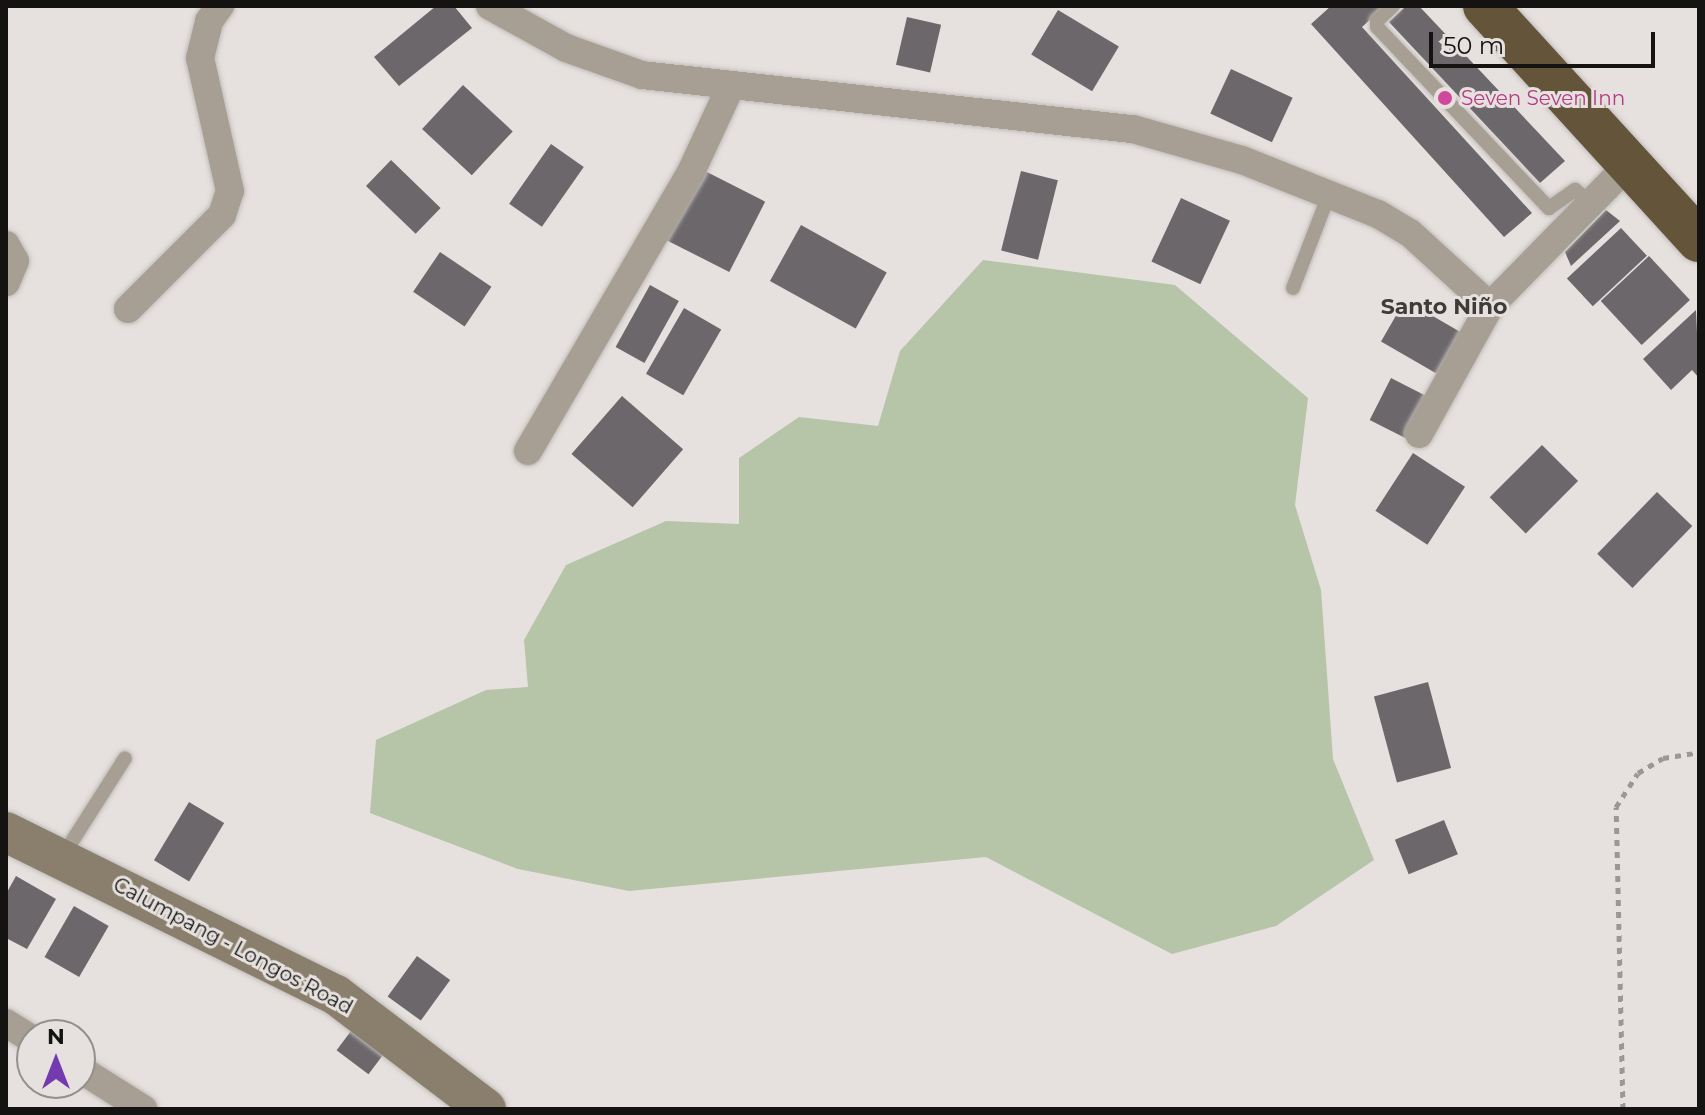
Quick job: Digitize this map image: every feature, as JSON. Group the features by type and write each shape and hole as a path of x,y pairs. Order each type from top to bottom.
{"highway":[{"path":"1485,6 1627,166 1699,240"}],"street":[{"path":"128,309 222,215 230,191 200,58 209,21 220,6"},
{"path":"490,6 605,64 642,75 730,88 1133,129 1242,160 1329,194 1410,233 1490,306"},
{"path":"528,451 691,172 730,88"},
{"path":"1419,434 1490,306 1627,166"},
{"path":"6,245 15,261 6,282"},
{"name":"Calumpang - Longos Road","path":"6,832 336,995 486,1109"},
{"path":"96,1079 143,1109"}],"lane":[{"path":"1393,6 1377,21 1377,27 1549,208 1575,190 1590,202"},
{"path":"1293,288 1329,194"},
{"path":"62,857 125,758"}],"path":[{"path":"1623,1109 1616,807 1638,773 1663,758 1699,752"}],"green space":[{"path":"983,260 1175,285 1308,398 1295,505 1321,590 1333,759 1374,860 1276,926 1172,954 986,857 629,891 518,869 370,813 376,740 486,690 528,687 524,640 566,565 666,521 739,524 739,458 799,417 878,426 900,351"}],"building":[{"path":"436,6 454,6 472,28 399,86 374,57"},
{"path":"1331,6 1385,6 1362,27 1532,213 1504,237 1311,24"},
{"path":"1406,6 1419,6 1565,161 1540,183 1389,22"},
{"path":"1058,10 1119,47 1092,91 1031,55"},
{"path":"907,17 941,25 930,73 896,65"},
{"path":"1231,69 1293,98 1272,142 1210,113"},
{"path":"463,85 513,131 472,175 422,129"},
{"path":"551,144 584,167 542,227 509,204"},
{"path":"391,160 441,208 416,234 366,186"},
{"path":"701,169 765,202 729,272 665,239"},
{"path":"1021,171 1058,180 1038,260 1001,251"},
{"path":"1181,198 1230,221 1200,284 1151,261"},
{"path":"1606,210 1620,221 1571,266 1565,252"},
{"path":"801,225 887,273 856,328 770,281"},
{"path":"1621,228 1647,256 1593,306 1567,278"},
{"path":"440,252 491,287 465,326 413,292"},
{"path":"1649,256 1690,300 1642,345 1601,301"},
{"path":"650,285 679,301 644,363 616,347"},
{"path":"1405,300 1460,332 1436,374 1381,342"},
{"path":"684,308 721,330 683,395 646,374"},
{"path":"1696,310 1699,378 1692,370 1671,390 1643,359"},
{"path":"1391,378 1427,396 1405,438 1370,420"},
{"path":"622,396 683,449 633,507 571,454"},
{"path":"1542,445 1578,481 1526,533 1490,497"},
{"path":"1413,453 1465,487 1427,545 1375,511"},
{"path":"1657,492 1692,526 1633,588 1597,554"},
{"path":"1428,682 1451,768 1397,782 1374,696"},
{"path":"189,802 224,823 189,881 154,860"},
{"path":"1444,820 1458,854 1409,874 1395,840"},
{"path":"16,876 56,899 27,949 6,938 6,894"},
{"path":"74,906 109,926 79,977 44,957"},
{"path":"417,956 450,980 421,1021 388,996"},
{"path":"357,1023 389,1047 368,1074 337,1050"}],"place":[{"name":"Seven Seven Inn","path":"1445,98"}],"district":[{"name":"Santo Niño","path":"1444,307"}]}
